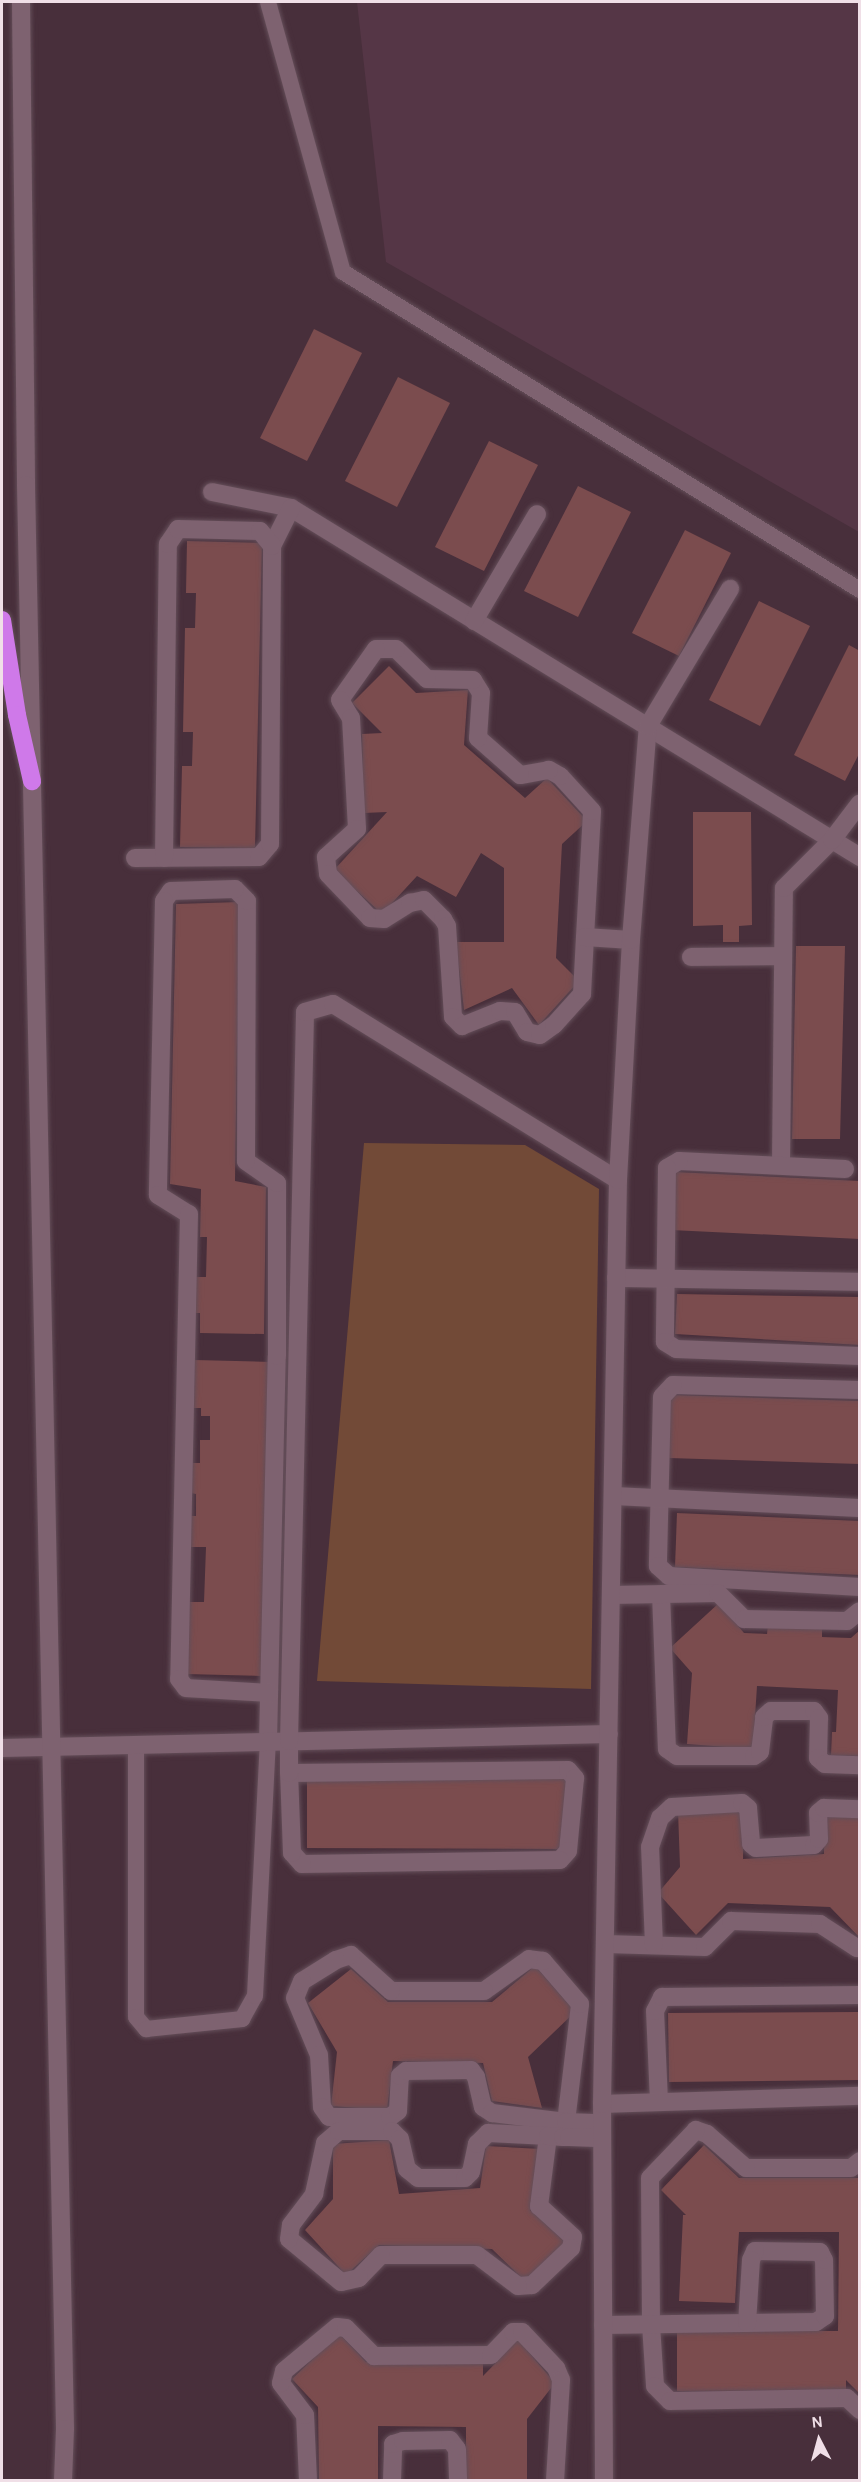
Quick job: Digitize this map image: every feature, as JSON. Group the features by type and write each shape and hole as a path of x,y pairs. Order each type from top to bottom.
{"highway":[{"path":"2,620 17,716 32,781"}],"street":[{"path":"21,2 32,781 65,2417 63,2481"},
{"path":"212,492 291,508 860,857"},
{"path":"135,858 260,857 270,844 272,546 291,508"},
{"path":"474,621 537,514"},
{"path":"164,858 168,544 178,529 260,531 272,546"},
{"path":"604,2481 602,2104 616,1278 618,1180 631,940 648,726 730,589"},
{"path":"376,649 396,649 427,679 473,680 481,693 478,738 520,775 549,770 560,776 592,811 585,937 582,994 554,1025 540,1035 527,1032 515,1012 500,1011 462,1026 453,1017 447,926 443,919 424,900 410,903 384,919 370,918 328,874 326,857 357,828 351,718 340,700 376,649"},
{"path":"781,1164 784,888 832,840 858,808"},
{"path":"268,1742 277,1356 277,1183 246,1161 247,901 235,889 171,891 164,901 158,1195 189,1214 179,1679 186,1688 269,1693"},
{"path":"585,937 631,940"},
{"path":"692,957 783,956"},
{"path":"289,1773 568,1770 575,1778 568,1851 560,1860 302,1864 292,1853 289,1773 289,1741 305,1012 333,1004 618,1180"},
{"path":"844,1169 781,1164 679,1161 666,1168 665,1342 675,1349 860,1356"},
{"path":"616,1278 860,1282"},
{"path":"860,1390 673,1385 662,1397 658,1566 669,1576 860,1587"},
{"path":"613,1496 860,1508"},
{"path":"611,1595 718,1593 744,1619 847,1621 860,1611"},
{"path":"661,1594 667,1749 677,1756 754,1756 760,1752 764,1717 771,1711 814,1711 819,1718 818,1758 825,1764 860,1765"},
{"path":"2,1748 609,1734"},
{"path":"654,1945 650,1847 660,1818 672,1807 742,1803 748,1808 752,1844 756,1848 814,1845 819,1839 818,1814 824,1808 860,1809"},
{"path":"606,1944 705,1947 731,1921 820,1924 856,1948 860,1947"},
{"path":"566,2122 580,2004 543,1961 530,1959 484,1992 391,1991 351,1955 336,1960 302,1981 295,1998 320,2055 322,2107 329,2117 390,2117 398,2111 400,2076 406,2071 471,2070 476,2077 483,2106 492,2112 566,2122 602,2131"},
{"path":"659,2102 655,2011 662,1997 860,1995"},
{"path":"602,2104 860,2096"},
{"path":"860,2161 851,2168 746,2168 707,2134 696,2130 650,2178 651,2325 655,2386 670,2401 847,2398 860,2410"},
{"path":"548,2136 539,2206 573,2237 572,2248 532,2285 518,2286 477,2255 381,2256 359,2278 340,2282 289,2240 291,2225 314,2194 325,2143 339,2131 392,2131 400,2139 407,2169 418,2178 465,2178 471,2172 477,2144 488,2133 548,2136 602,2131"},
{"path":"603,2325 651,2325 816,2322 825,2316 825,2260 820,2253 755,2251 751,2260 747,2323"},
{"path":"308,2481 305,2415 281,2383 284,2371 338,2327 346,2328 374,2356 491,2355 513,2332 522,2332 556,2368 561,2380 555,2481"},
{"path":"392,2481 393,2444 403,2440 450,2440 457,2449 458,2481"}],"lane":[{"path":"268,2 343,272 860,590"},
{"path":"136,1744 136,2017 146,2029 242,2019 255,1996 268,1742"}],"shaded area":[{"path":"357,2 859,2 859,532 386,262"},
{"path":"364,1143 525,1145 599,1189 591,1689 317,1681"}],"building":[{"path":"314,329 362,353 307,461 260,438"},
{"path":"398,377 450,403 397,507 345,481"},
{"path":"489,441 538,465 484,571 435,547"},
{"path":"578,486 631,512 578,617 524,591"},
{"path":"685,530 731,553 679,656 632,633"},
{"path":"187,541 262,543 255,848 180,847 182,766 192,766 193,732 183,732 185,628 195,628 196,593 186,593"},
{"path":"759,601 810,626 760,726 709,700"},
{"path":"849,645 860,651 860,752 845,781 794,755"},
{"path":"389,666 416,693 468,690 464,745 525,798 547,778 587,821 562,844 556,958 579,981 539,1025 512,988 464,1010 456,942 504,942 504,868 481,853 456,897 417,876 382,914 334,870 387,812 364,813 362,734 382,733 352,703"},
{"path":"693,812 751,812 752,925 739,926 739,942 723,942 723,925 693,926"},
{"path":"239,902 235,1181 266,1187 264,1334 200,1333 200,1313 195,1313 196,1277 206,1277 207,1237 200,1237 201,1189 170,1184 176,904"},
{"path":"796,946 845,946 840,1139 792,1139"},
{"path":"675,1172 860,1181 860,1239 671,1230"},
{"path":"677,1294 860,1297 860,1345 675,1334"},
{"path":"195,1360 272,1362 261,1676 185,1674 188,1602 204,1602 206,1547 190,1547 191,1516 196,1516 196,1494 191,1493 192,1463 200,1463 200,1440 210,1440 210,1416 201,1416 201,1408 194,1408"},
{"path":"671,1395 860,1401 860,1464 669,1458"},
{"path":"677,1513 860,1521 860,1575 675,1567"},
{"path":"719,1603 744,1633 767,1634 768,1625 822,1627 822,1637 851,1638 860,1630 860,1756 831,1755 832,1732 836,1732 838,1690 757,1686 753,1749 687,1744 692,1673 670,1648"},
{"path":"307,1778 567,1779 559,1849 307,1848"},
{"path":"678,1811 744,1812 743,1859 824,1854 824,1816 860,1817 860,1938 830,1907 728,1903 696,1935 658,1893 680,1867"},
{"path":"535,1966 575,2012 528,2057 542,2108 492,2101 483,2063 393,2061 387,2110 331,2106 337,2052 308,2003 351,1969 388,2002 492,2002"},
{"path":"860,2012 860,2080 669,2082 668,2013"},
{"path":"389,2140 399,2194 480,2188 486,2146 542,2149 530,2210 568,2245 526,2282 492,2249 379,2245 346,2275 305,2230 333,2199 333,2144"},
{"path":"704,2145 739,2178 860,2178 860,2394 846,2380 846,2390 677,2391 677,2331 838,2331 839,2232 739,2232 735,2303 679,2301 683,2215 686,2215 661,2190"},
{"path":"339,2334 366,2362 483,2363 483,2376 518,2340 555,2383 527,2419 527,2480 466,2480 466,2427 378,2426 378,2480 319,2480 318,2407 292,2379"}]}
